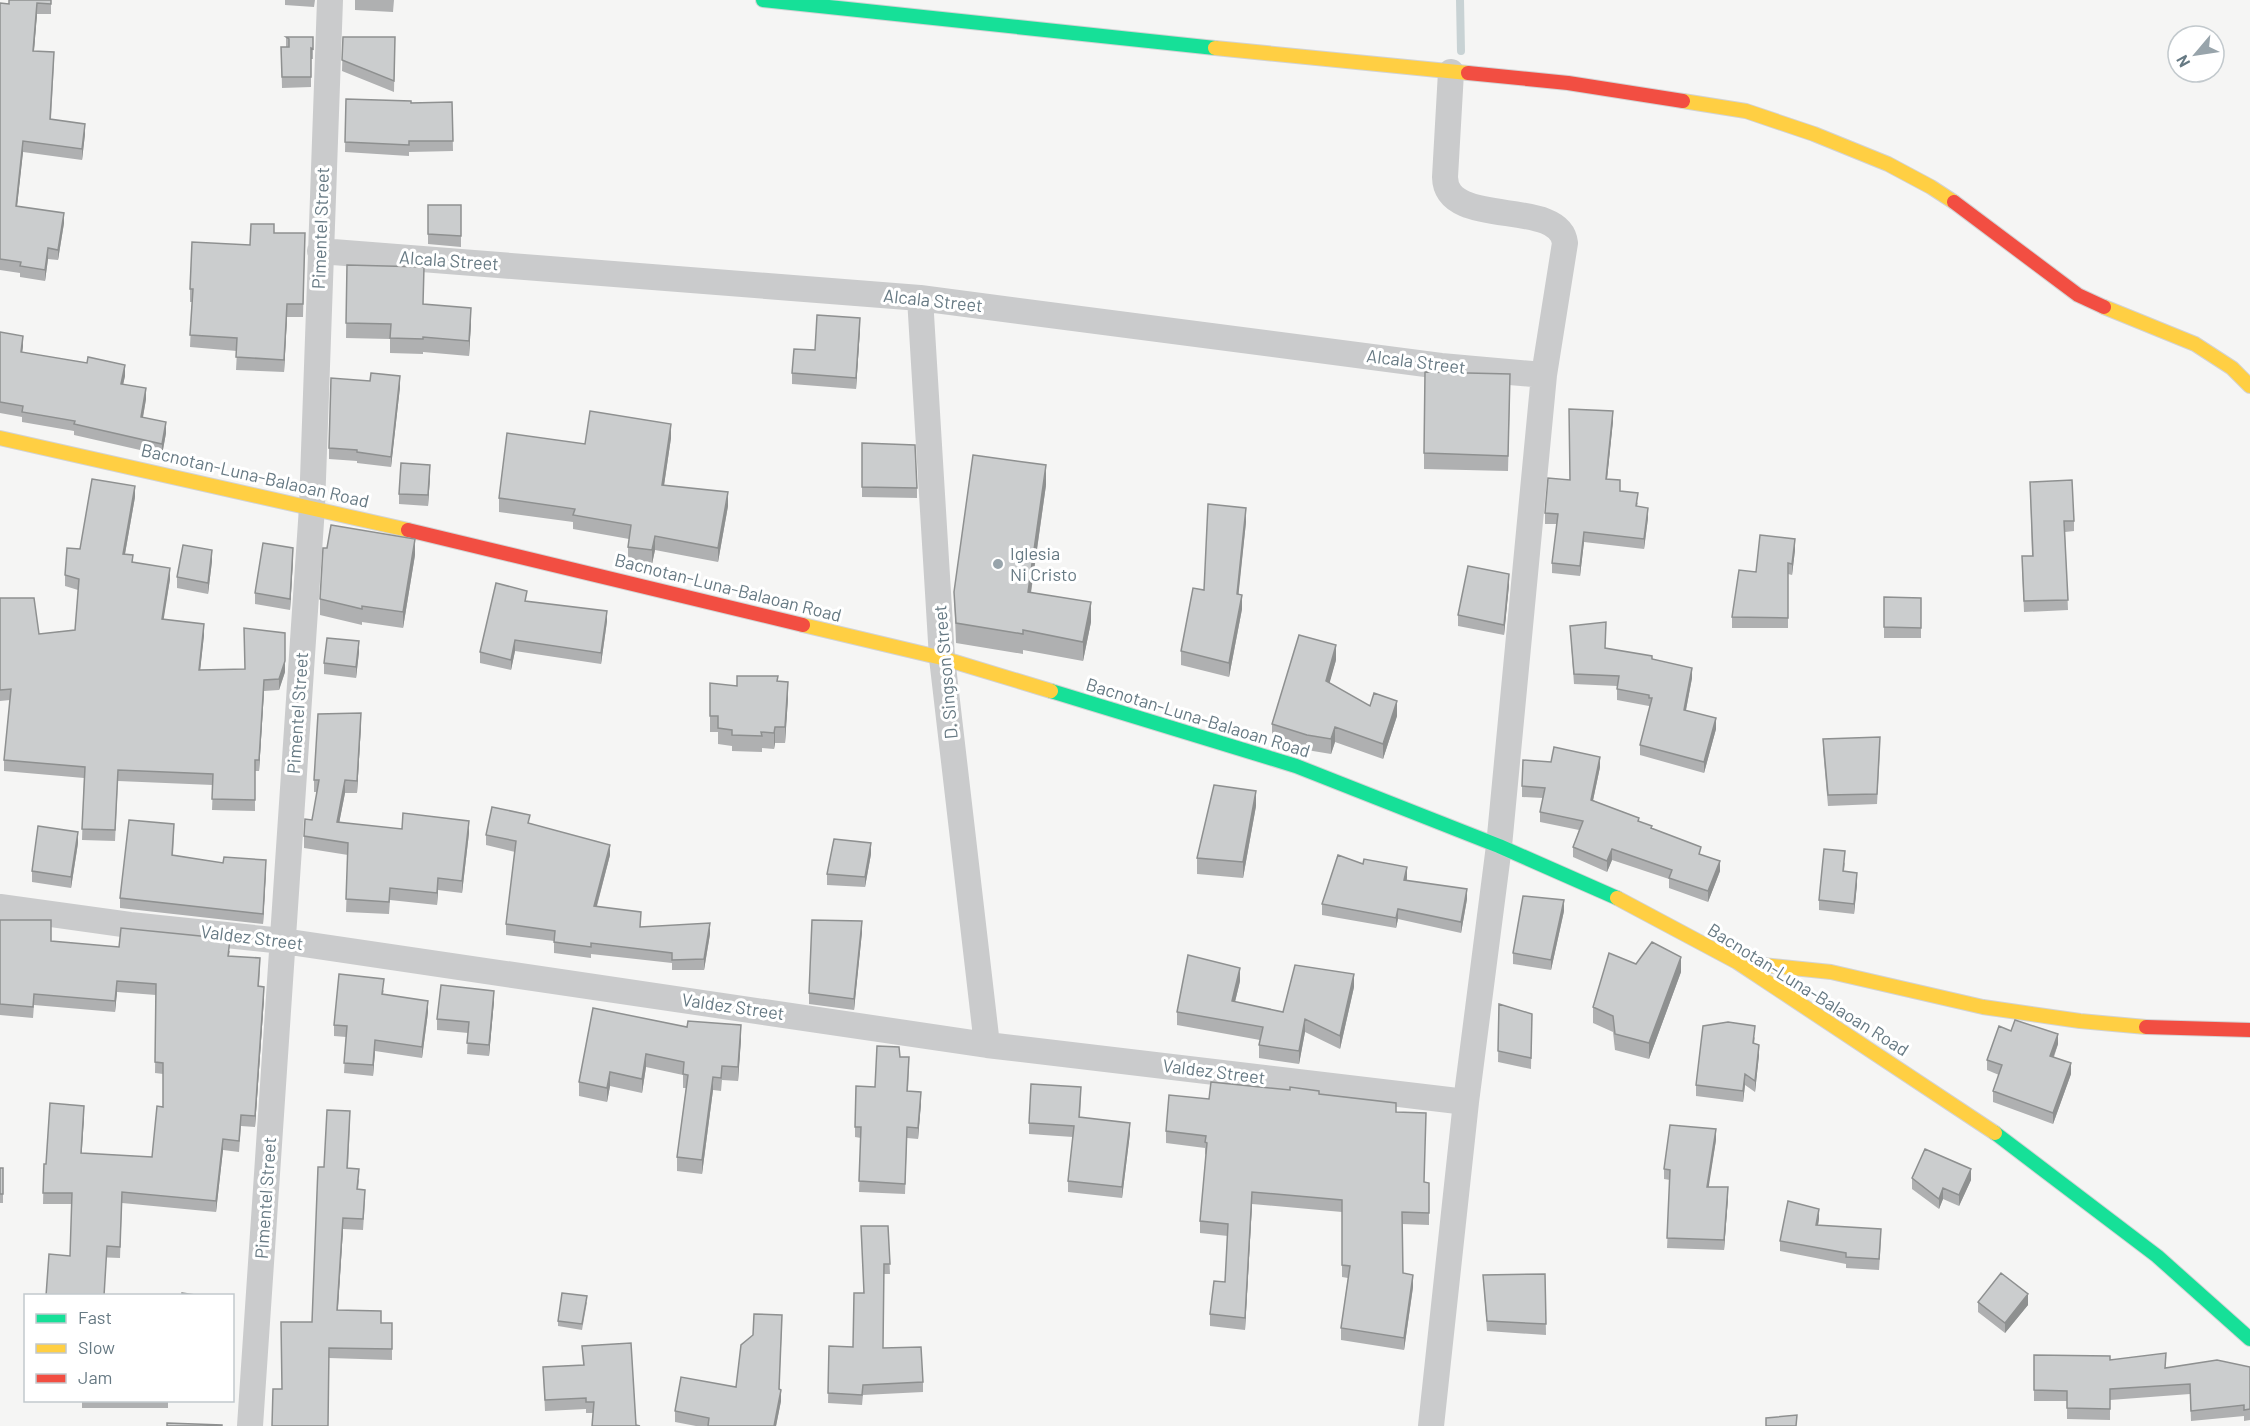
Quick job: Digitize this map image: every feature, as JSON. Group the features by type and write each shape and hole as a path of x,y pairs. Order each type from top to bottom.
{"main road":[{"path":"763,0 1568,83 1746,111 1814,134 1888,164 1930,187 1980,220 2078,295 2194,344 2232,368 2250,386"},
{"name":"Bacnotan-Luna-Balaoan Road","path":"0,438 312,507 942,658 1296,766 1499,846 1600,889 1737,962 2012,1144 2157,1256 2250,1339"},
{"path":"1737,962 1831,972 1983,1007 2080,1021 2157,1028 2250,1030"}],"street":[{"name":"Pimentel Street","path":"250,1426 312,507 330,0"},
{"path":"1431,1426 1466,1102 1499,846 1544,375 1565,237 1558,227 1549,223 1462,204 1449,193 1445,186 1445,177 1451,72"},
{"name":"Alcala Street","path":"320,251 920,298 1441,366 1544,375"},
{"name":"D. Singson Street","path":"920,298 942,658 987,1045"},
{"name":"Valdez Street","path":"0,907 130,925 283,941 987,1045 1466,1102"}],"building":[{"path":"9,0 51,0 51,4 37,3 33,51 54,52 50,119 85,124 82,149 23,141 16,206 64,213 58,250 48,248 45,270 20,266 21,262 0,259 0,3 9,4"},
{"path":"286,37 313,37 311,77 282,77 281,47 289,47 289,39"},
{"path":"343,37 395,37 394,81 342,60"},
{"path":"346,99 411,101 411,103 452,102 453,141 409,141 409,145 345,142"},
{"path":"428,205 461,205 461,236 428,234"},
{"path":"251,224 274,224 274,233 305,233 303,304 287,304 284,360 236,357 237,338 190,335 193,289 190,289 192,242 250,245"},
{"path":"347,265 424,267 423,304 471,308 469,341 423,337 423,339 390,338 391,324 346,323"},
{"path":"817,315 860,318 856,378 792,373 794,349 815,350"},
{"path":"0,332 23,336 21,352 87,363 88,357 125,365 121,384 146,388 141,417 166,422 162,444 74,424 75,421 22,412 23,406 0,402"},
{"path":"1425,372 1510,374 1508,456 1424,453"},
{"path":"371,373 400,376 391,457 357,452 357,450 329,448 331,378 370,381"},
{"path":"1569,409 1613,411 1606,479 1620,480 1620,491 1638,493 1636,506 1648,508 1644,539 1584,532 1580,566 1552,563 1558,514 1545,513 1548,478 1570,480"},
{"path":"590,411 671,424 662,485 728,492 718,548 655,536 652,550 628,547 631,525 573,515 575,509 499,498 507,433 585,444"},
{"path":"862,443 915,445 917,488 862,487"},
{"name":"Iglesia Ni Cristo","path":"973,455 1046,465 1028,592 1091,602 1083,642 1023,630 1023,634 956,623 954,592"},
{"path":"401,463 430,465 428,495 399,494"},
{"path":"92,479 135,486 123,554 133,555 132,562 170,568 162,619 204,624 199,670 245,669 244,628 285,633 285,661 279,679 264,680 259,760 255,760 255,800 212,799 213,774 118,770 115,830 82,829 85,767 4,760 11,689 0,690 0,598 34,598 39,634 75,630 79,579 65,575 67,548 80,549"},
{"path":"2072,480 2074,521 2064,521 2068,600 2024,601 2022,556 2033,556 2030,482"},
{"path":"1208,504 1246,508 1237,594 1242,595 1229,663 1181,651 1193,588 1204,590"},
{"path":"331,525 415,539 403,612 362,606 362,609 320,599 323,548 327,548"},
{"path":"1760,535 1795,539 1792,564 1788,563 1788,618 1732,617 1739,570 1756,572"},
{"path":"263,543 293,548 290,599 255,593"},
{"path":"183,545 212,550 208,583 177,577"},
{"path":"1468,566 1509,574 1504,625 1458,615"},
{"path":"496,583 527,591 525,601 607,611 601,653 515,640 511,660 480,652"},
{"path":"1884,597 1921,598 1921,628 1884,627"},
{"path":"1606,622 1605,648 1652,656 1652,659 1692,668 1684,710 1716,718 1704,762 1640,745 1652,698 1649,698 1649,695 1617,689 1619,676 1574,674 1570,626"},
{"path":"1299,635 1336,645 1326,681 1370,706 1374,693 1397,701 1383,744 1335,727 1331,739 1307,735 1272,724"},
{"path":"327,638 359,641 356,667 324,663"},
{"path":"737,676 778,676 777,681 788,682 785,727 775,727 774,733 761,732 762,736 732,735 732,730 718,728 718,716 710,716 710,683 737,686"},
{"path":"361,713 357,781 345,780 337,822 402,829 403,813 469,821 462,881 438,878 437,893 390,888 389,902 346,899 348,843 304,836 305,819 312,820 319,780 314,780 318,714"},
{"path":"1880,737 1877,794 1828,795 1823,739"},
{"path":"1554,747 1600,757 1591,800 1639,818 1638,821 1652,826 1651,828 1701,847 1699,854 1720,861 1708,891 1669,878 1672,870 1612,849 1607,861 1573,847 1583,821 1540,812 1545,788 1522,786 1523,760 1551,762"},
{"path":"1214,785 1256,791 1243,862 1197,858"},
{"path":"492,807 530,815 528,823 610,845 594,906 641,912 640,927 710,923 704,959 672,960 672,953 591,943 591,947 554,942 555,931 506,924 516,841 486,835"},
{"path":"129,820 174,824 172,855 223,863 224,857 266,860 263,914 120,898"},
{"path":"38,826 78,832 71,877 32,871"},
{"path":"834,839 871,843 865,877 827,874"},
{"path":"1824,849 1845,851 1843,871 1857,873 1854,904 1819,900"},
{"path":"1338,855 1363,864 1364,859 1407,867 1404,880 1467,889 1461,922 1398,909 1396,918 1322,904"},
{"path":"1523,896 1564,900 1551,960 1513,953"},
{"path":"0,920 51,920 51,941 119,947 121,928 230,939 228,956 260,958 258,986 264,987 255,1116 241,1115 239,1141 223,1139 216,1201 122,1192 120,1247 107,1246 104,1294 46,1294 49,1254 70,1256 72,1193 43,1193 50,1103 84,1106 81,1153 152,1157 157,1106 163,1107 163,1063 155,1062 156,984 117,981 115,1001 34,994 33,1007 0,1004"},
{"path":"812,920 862,921 854,999 809,993"},
{"path":"1652,942 1681,957 1649,1043 1615,1034 1613,1016 1593,1007 1609,953 1636,964"},
{"path":"1188,955 1240,968 1232,1001 1283,1012 1295,965 1354,974 1340,1036 1305,1019 1299,1051 1259,1045 1263,1027 1177,1012"},
{"path":"339,974 384,979 382,994 428,1001 422,1047 375,1040 373,1065 344,1063 347,1026 334,1025"},
{"path":"441,985 494,991 489,1045 467,1043 469,1022 437,1019"},
{"path":"1499,1004 1532,1014 1531,1058 1498,1051"},
{"path":"593,1008 687,1027 688,1021 741,1025 738,1067 722,1066 721,1078 713,1077 702,1160 677,1157 688,1075 683,1074 684,1062 646,1054 642,1079 610,1072 607,1088 579,1082"},
{"path":"2015,1020 2058,1034 2050,1056 2071,1063 2053,1113 1993,1091 2002,1065 1987,1060 1999,1026 2011,1031"},
{"path":"1728,1022 1755,1026 1753,1043 1759,1045 1755,1081 1745,1074 1743,1091 1696,1085 1703,1026"},
{"path":"877,1046 899,1047 900,1057 909,1057 907,1091 921,1092 918,1128 907,1127 905,1184 859,1181 861,1127 855,1127 856,1086 875,1087"},
{"path":"1211,1082 1319,1091 1319,1094 1396,1103 1396,1112 1426,1113 1424,1182 1429,1183 1429,1213 1402,1212 1403,1273 1413,1275 1404,1338 1341,1328 1350,1266 1342,1265 1342,1200 1252,1192 1245,1318 1210,1314 1214,1281 1225,1282 1228,1224 1200,1221 1206,1136 1166,1131 1169,1095 1209,1099"},
{"path":"1031,1084 1081,1087 1079,1117 1130,1123 1122,1187 1068,1181 1074,1126 1029,1123"},
{"path":"327,1110 350,1111 347,1168 359,1169 357,1189 365,1190 363,1219 343,1218 337,1310 381,1311 381,1323 392,1323 392,1349 329,1348 328,1426 272,1426 273,1389 282,1389 281,1322 312,1322 318,1167 324,1167"},
{"path":"1670,1125 1716,1129 1707,1187 1728,1187 1724,1240 1667,1238 1670,1170 1664,1169"},
{"path":"1925,1149 1971,1169 1959,1195 1943,1188 1939,1199 1912,1178"},
{"path":"0,1168 3,1168 3,1194 0,1194"},
{"path":"1788,1201 1819,1209 1816,1225 1881,1229 1879,1259 1846,1257 1846,1253 1780,1241"},
{"path":"861,1226 888,1226 890,1264 884,1264 883,1348 921,1347 923,1382 863,1385 862,1395 828,1393 829,1346 853,1347 854,1293 864,1293"},
{"path":"2001,1273 2028,1294 2005,1323 1978,1302"},
{"path":"1545,1274 1546,1324 1487,1321 1483,1275"},
{"path":"562,1293 587,1296 582,1324 558,1321"},
{"path":"754,1314 782,1315 779,1389 781,1390 774,1426 708,1426 709,1418 675,1411 681,1377 736,1387 741,1345 753,1335"},
{"path":"631,1343 636,1425 640,1426 592,1426 594,1402 586,1402 586,1398 545,1400 543,1367 584,1365 582,1346"},
{"path":"2166,1353 2165,1368 2217,1360 2250,1367 2250,1409 2244,1410 2244,1405 2191,1411 2190,1384 2110,1389 2110,1409 2067,1408 2067,1391 2034,1390 2034,1355 2110,1356 2110,1360"},
{"path":"1797,1415 1796,1426 1766,1426 1766,1418"},
{"path":"167,1423 222,1425 222,1426 167,1426"}],"waterway":[{"path":"1460,0 1461,51"}],"traffic: fast":[{"path":"763,0 1215,48"},
{"path":"1051,691 1296,766 1499,846 1617,898"},
{"path":"1995,1133 2157,1256 2250,1339"}],"traffic: slow":[{"path":"1215,48 1468,73"},
{"path":"1683,101 1746,111 1814,134 1888,164 1954,202"},
{"path":"2104,307 2195,344 2232,368 2250,386"},
{"path":"0,438 408,530"},
{"path":"803,625 942,658 1051,691"},
{"path":"1617,898 1737,962 1995,1133"},
{"path":"1744,963 1831,972 1983,1007 2080,1021 2146,1027"}],"traffic: jam":[{"path":"1468,73 1568,83 1683,101"},
{"path":"1954,202 2078,295 2104,307"},
{"path":"408,530 803,625"},
{"path":"2146,1027 2250,1030"}],"place":[{"name":"Iglesia Ni Cristo","path":"998,564"}]}
